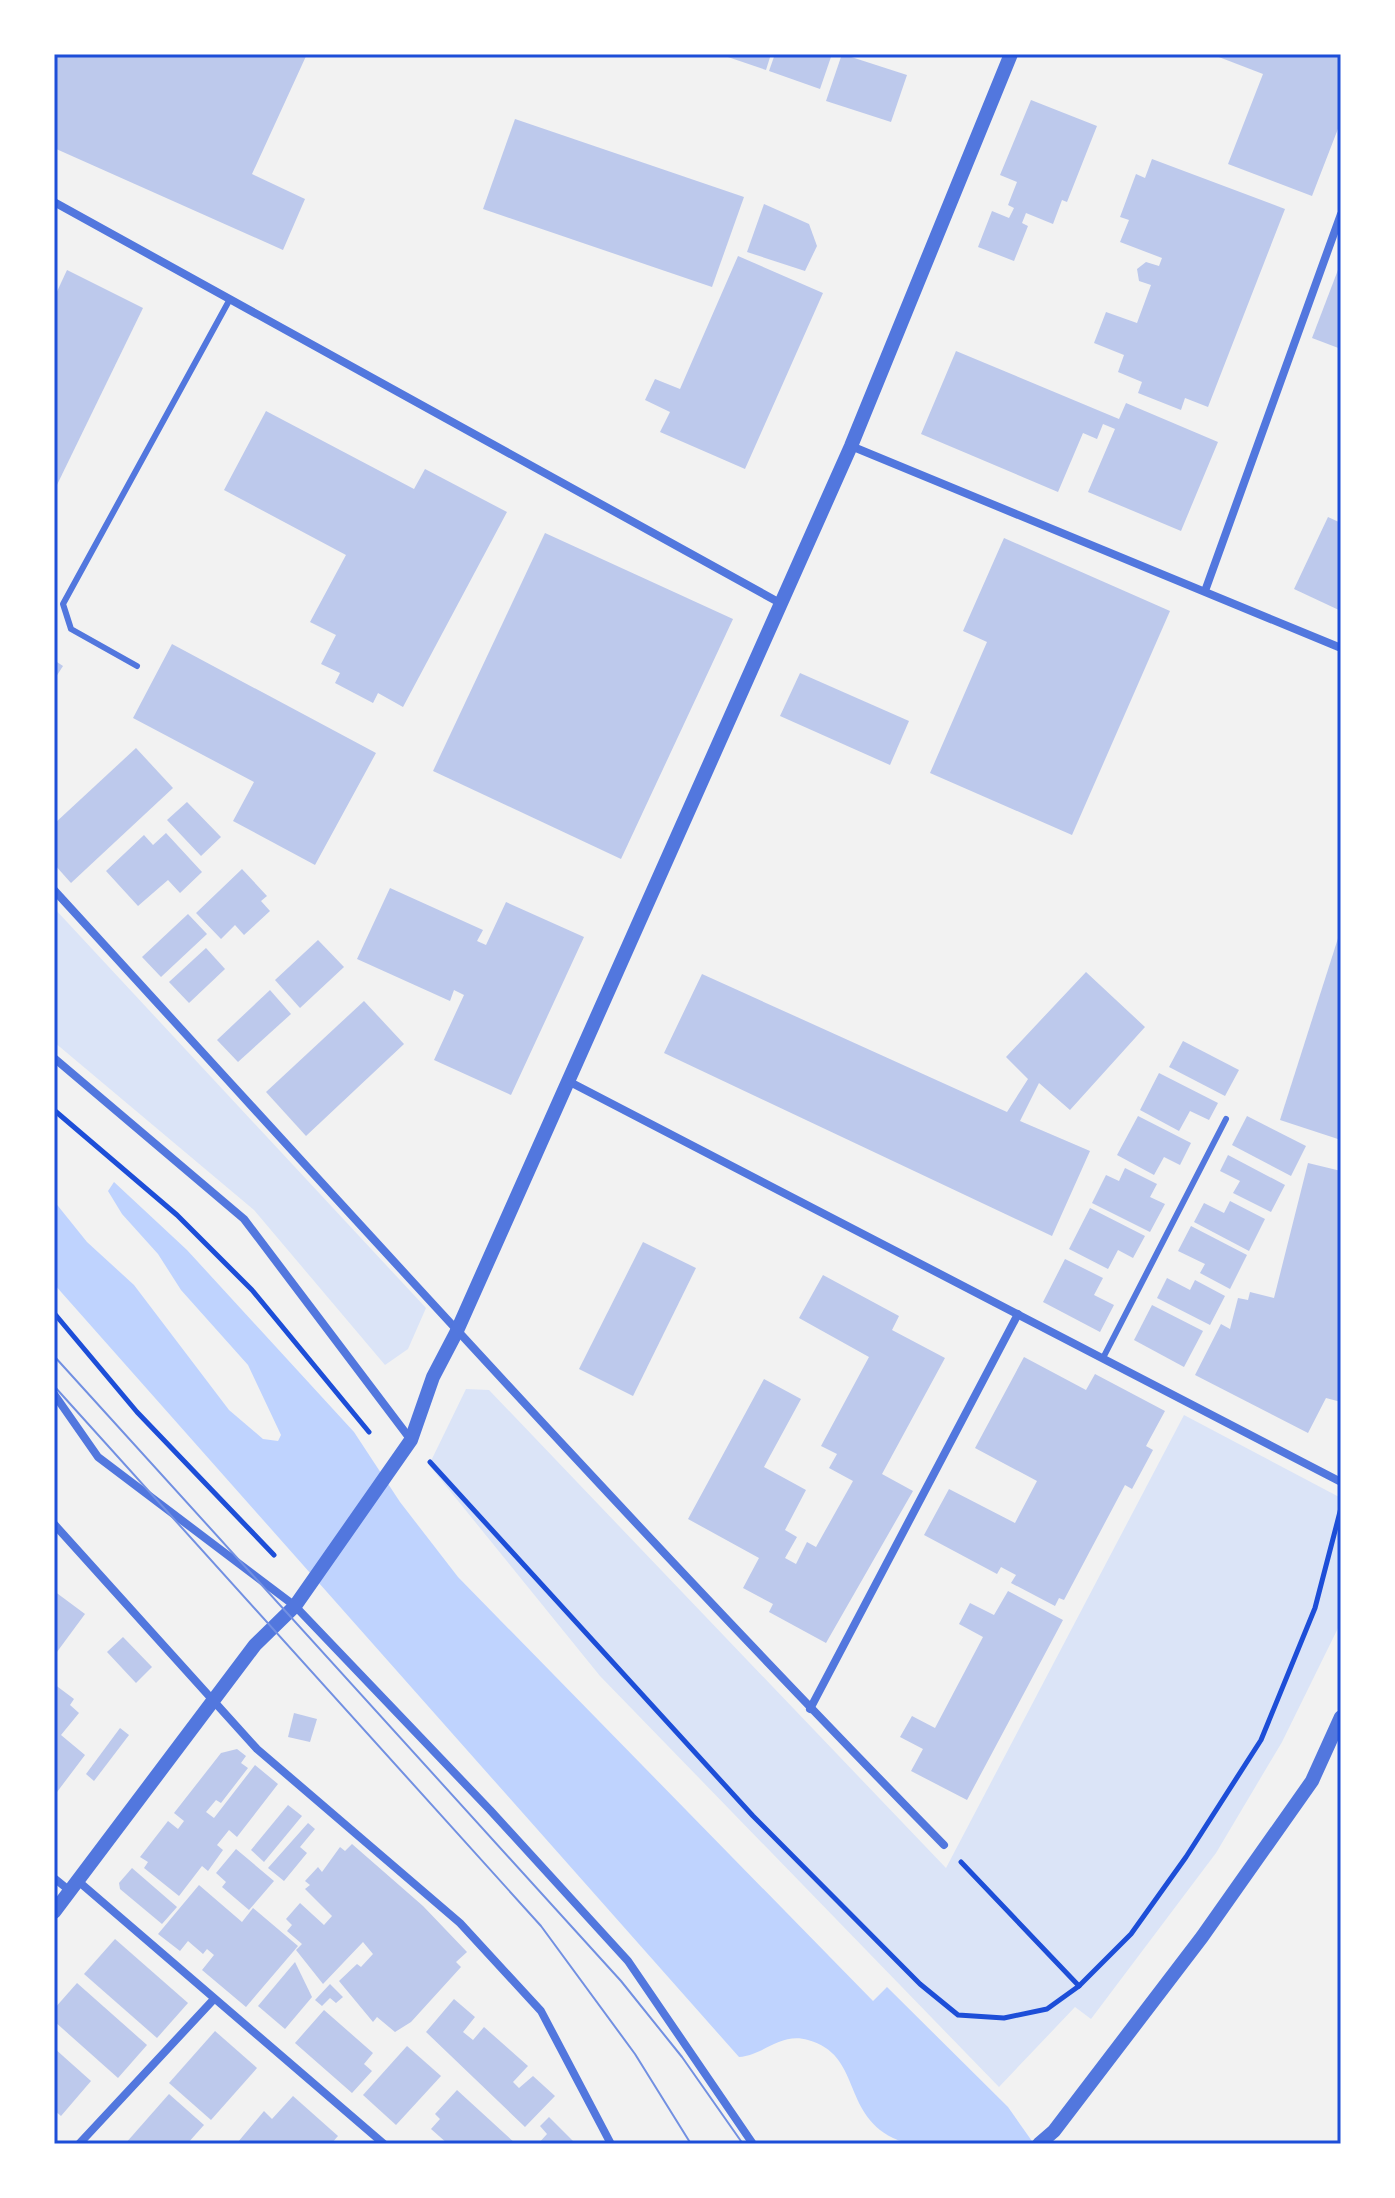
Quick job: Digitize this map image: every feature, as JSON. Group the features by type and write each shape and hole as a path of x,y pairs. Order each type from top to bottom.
{"street":[{"path":"54,1912 255,1645 295,1606 411,1440 433,1377 456,1333 851,446 1011,54"},
{"path":"54,202 780,603"},
{"path":"1205,591 1341,214"},
{"path":"851,446 1341,648"},
{"path":"54,890 456,1333 810,1709 944,1845"},
{"path":"54,1058 244,1219 411,1440"},
{"path":"568,1081 1341,1482"},
{"path":"810,1709 1018,1314"},
{"path":"54,1394 98,1457 295,1606 628,1961 753,2144"},
{"path":"54,1524 257,1749 460,1923 541,2011 611,2144"},
{"path":"1039,2144 1070,2110 1202,1937 1312,1781 1341,1717"},
{"path":"54,1878 74,1886 214,1999 378,2142"},
{"path":"79,2144 214,1999"}],"lane":[{"path":"137,666 71,629 63,604 230,299"},
{"path":"1103,1358 1226,1119"}],"path":[{"path":"54,1110 177,1215 252,1290 374,1438"},
{"path":"54,1313 137,1412 276,1556"},
{"path":"411,1440 753,1816 929,1992 958,2015 1004,2018 1047,2009 1079,1986 1131,1934 1186,1857 1261,1740 1315,1608 1341,1508"},
{"path":"944,1845 1079,1986"}],"shaded area":[{"path":"54,908 426,1308 408,1349 385,1365 254,1210 54,1042"},
{"path":"466,1389 489,1390 946,1868 1184,1415 1341,1498 1341,1622 1282,1742 1216,1853 1091,2019 1075,2007 999,2087 600,1676 429,1465"}],"water":[{"path":"114,1182 187,1250 354,1432 400,1502 458,1577 873,2001 887,1987 1008,2107 1034,2144 940,2146 893,2138 865,2114 837,2058 825,2047 808,2040 789,2039 739,2057 54,1284 54,1201 87,1242 134,1285 229,1410 263,1439 278,1441 281,1435 248,1365 181,1290 158,1254 122,1214 108,1191"}],"building":[{"path":"54,54 307,54 252,174 305,199 283,250 54,148"},
{"path":"719,54 771,54 766,70"},
{"path":"775,54 832,54 820,89 769,71"},
{"path":"842,54 907,75 891,122 826,101"},
{"path":"1211,54 1341,54 1341,121 1312,196 1228,164 1263,74"},
{"path":"1031,100 1097,126 1067,202 1062,200 1053,224 1026,213 1022,223 1028,226 1014,261 978,247 992,211 1009,218 1014,208 1008,205 1017,182 1000,175"},
{"path":"515,119 744,197 712,287 483,209"},
{"path":"1152,159 1285,209 1208,407 1185,398 1181,410 1138,393 1142,382 1118,372 1124,355 1094,343 1106,312 1137,323 1151,285 1139,281 1137,269 1146,262 1159,266 1162,258 1120,242 1129,220 1120,217 1136,174 1145,178"},
{"path":"764,204 809,224 817,246 805,271 747,252"},
{"path":"738,256 823,293 745,469 660,432 670,412 645,400 655,379 680,389"},
{"path":"1341,262 1341,349 1312,338"},
{"path":"67,270 143,308 54,491 54,298"},
{"path":"956,351 1119,419 1126,403 1218,442 1181,531 1088,492 1115,429 1103,424 1097,439 1083,433 1058,492 921,434"},
{"path":"266,411 414,489 425,469 507,512 403,707 378,693 373,703 335,683 340,673 321,664 336,635 310,622 346,555 224,490"},
{"path":"1328,517 1341,523 1341,611 1294,589"},
{"path":"545,533 733,619 621,859 433,771"},
{"path":"1004,538 1170,611 1072,835 930,773 987,642 963,631"},
{"path":"172,644 376,753 315,865 233,821 254,782 133,718"},
{"path":"54,660 63,666 54,680"},
{"path":"800,673 909,721 890,765 780,716"},
{"path":"136,748 173,788 71,883 54,864 54,824"},
{"path":"187,802 221,837 201,856 167,820"},
{"path":"166,833 202,872 180,893 168,880 138,906 106,871 144,835 153,845"},
{"path":"242,869 267,896 261,901 270,911 244,935 235,925 221,939 196,913"},
{"path":"390,888 483,930 477,941 486,945 506,902 584,937 511,1095 434,1060 464,995 454,990 450,1001 357,959"},
{"path":"188,914 207,934 161,977 142,957"},
{"path":"1341,932 1341,1140 1280,1120"},
{"path":"318,940 344,967 300,1008 275,980"},
{"path":"206,948 225,969 189,1003 169,982"},
{"path":"1086,972 1145,1027 1070,1110 1039,1083 1020,1121 1090,1151 1052,1236 664,1053 702,974 1007,1112 1028,1079 1006,1057"},
{"path":"270,990 291,1014 238,1062 217,1040"},
{"path":"364,1001 404,1044 306,1136 266,1092"},
{"path":"1183,1041 1239,1070 1225,1096 1169,1067"},
{"path":"1159,1073 1218,1103 1209,1120 1190,1111 1179,1131 1140,1110"},
{"path":"1138,1116 1191,1143 1180,1165 1164,1157 1154,1175 1117,1155"},
{"path":"1247,1116 1306,1146 1291,1176 1232,1145"},
{"path":"1228,1155 1285,1185 1271,1212 1233,1193 1240,1181 1220,1171"},
{"path":"1308,1163 1341,1171 1341,1402 1326,1398 1308,1433 1195,1375 1221,1324 1230,1329 1238,1298 1248,1300 1250,1292 1274,1298"},
{"path":"1125,1168 1157,1184 1150,1197 1165,1204 1150,1232 1092,1203 1106,1175 1119,1181"},
{"path":"1230,1201 1265,1219 1249,1251 1194,1222 1204,1203 1224,1213"},
{"path":"1090,1208 1145,1236 1133,1258 1118,1250 1108,1269 1069,1249"},
{"path":"1191,1226 1247,1255 1230,1289 1200,1273 1205,1264 1178,1251"},
{"path":"643,1242 696,1268 633,1396 579,1369"},
{"path":"1065,1259 1103,1278 1094,1295 1114,1305 1100,1332 1043,1302"},
{"path":"823,1275 899,1316 892,1330 945,1358 882,1474 913,1491 826,1643 769,1612 773,1604 743,1588 759,1558 688,1519 764,1379 801,1399 764,1467 806,1490 785,1530 797,1537 785,1558 796,1564 807,1542 816,1547 853,1481 829,1468 837,1454 821,1446 869,1357 799,1318"},
{"path":"1167,1278 1190,1290 1195,1280 1225,1296 1210,1325 1157,1298"},
{"path":"1152,1305 1203,1331 1184,1367 1134,1340"},
{"path":"1024,1357 1086,1390 1095,1374 1165,1411 1146,1446 1153,1450 1132,1489 1125,1485 1064,1600 1059,1598 1055,1606 1011,1583 1016,1575 1001,1567 997,1574 924,1535 949,1489 1015,1523 1037,1481 975,1448"},
{"path":"54,1591 85,1614 54,1656"},
{"path":"1008,1591 1063,1620 967,1800 911,1771 923,1749 900,1737 912,1716 935,1728 983,1637 959,1624 970,1603 994,1615"},
{"path":"123,1637 152,1667 136,1683 107,1652"},
{"path":"54,1684 74,1699 70,1705 79,1713 61,1735 85,1755 54,1796"},
{"path":"294,1713 317,1719 310,1742 288,1737"},
{"path":"120,1728 129,1735 94,1781 86,1774"},
{"path":"237,1749 246,1756 241,1763 248,1768 221,1803 216,1800 206,1812 214,1818 255,1765 278,1784 237,1837 229,1830 217,1845 223,1850 208,1871 202,1866 179,1896 144,1868 148,1862 140,1857 168,1821 178,1829 184,1821 174,1813 221,1753"},
{"path":"288,1805 302,1816 264,1862 251,1850"},
{"path":"308,1823 315,1829 300,1847 307,1853 284,1881 268,1868"},
{"path":"352,1844 423,1906 467,1952 456,1962 461,1967 411,2022 395,2032 377,2017 373,2022 339,1981 357,1964 361,1967 373,1954 363,1942 323,1984 296,1950 302,1944 287,1931 292,1925 286,1919 300,1903 324,1925 332,1916 305,1889 310,1885 305,1881 318,1867 322,1872 340,1847 345,1851"},
{"path":"236,1849 274,1881 249,1910 222,1887 226,1882 216,1873"},
{"path":"132,1868 177,1907 162,1924 120,1889 119,1883"},
{"path":"199,1885 242,1922 253,1908 298,1946 246,2007 202,1970 214,1955 207,1949 203,1954 188,1941 180,1951 158,1934"},
{"path":"115,1939 188,2003 157,2038 84,1974"},
{"path":"295,1962 312,1997 285,2029 258,2006"},
{"path":"77,1983 147,2045 118,2078 54,2021 54,2009"},
{"path":"330,1984 343,1997 336,2003 330,1998 322,2006 315,2000"},
{"path":"454,1999 475,2017 463,2032 473,2040 484,2027 528,2066 513,2082 519,2088 533,2076 555,2096 525,2127 426,2032"},
{"path":"324,2010 373,2053 364,2064 372,2071 352,2093 295,2043"},
{"path":"215,2031 257,2068 211,2120 169,2083"},
{"path":"407,2046 441,2076 396,2125 363,2095"},
{"path":"54,2048 91,2081 61,2116 54,2110"},
{"path":"457,2090 516,2144 448,2144 431,2129 440,2119 435,2114"},
{"path":"169,2094 204,2125 187,2144 125,2144"},
{"path":"293,2096 338,2136 331,2144 238,2142 264,2111 272,2119"},
{"path":"549,2117 576,2144 538,2144 547,2134 540,2126"}],"tram line":[{"path":"54,1356 621,1981 682,2057 743,2144"},
{"path":"54,1386 541,1926 635,2054 691,2144"}]}
